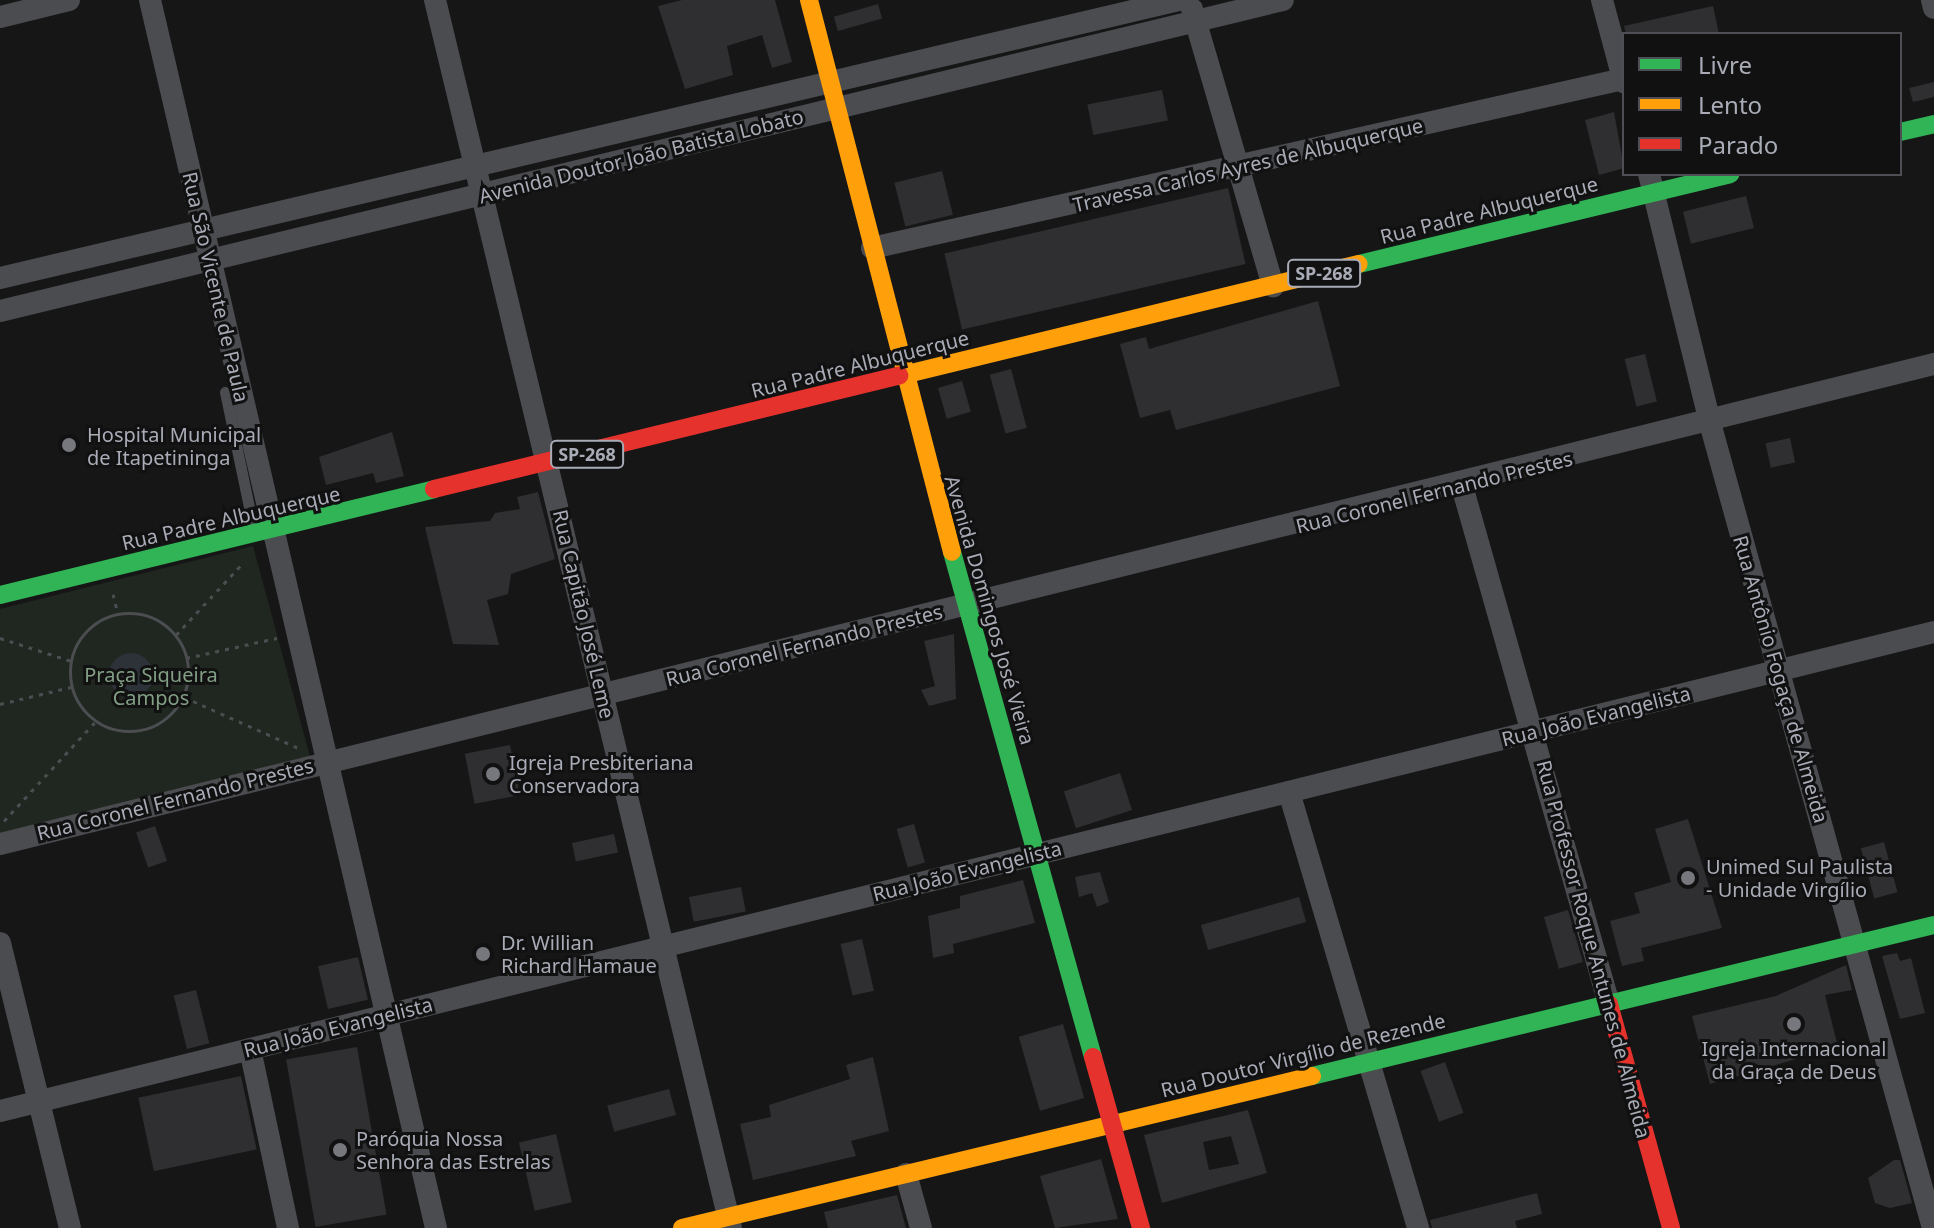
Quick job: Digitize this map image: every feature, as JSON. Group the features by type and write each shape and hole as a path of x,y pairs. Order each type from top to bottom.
{"main road":[{"name":"Avenida Domingos José Vieira","path":"809,0 839,108 902,377 1141,1228"},
{"path":"1902,132 1934,124"},
{"name":"Rua Padre Albuquerque","path":"0,595 256,540 549,463 1273,286 1651,183 1712,176"},
{"name":"Rua Doutor Virgílio de Rezende","path":"682,1228 730,1222 906,1174 1934,925"},
{"name":"Rua Professor Roque Antunes de Almeida","path":"1609,1004 1671,1228"}],"street":[{"path":"0,17 69,0"},
{"name":"Rua São Vicente de Paula","path":"150,0 210,261 256,540 296,634 436,1228"},
{"name":"Rua Capitão José Leme","path":"435,0 549,463 660,947 730,1222"},
{"name":"Avenida Doutor João Batista Lobato","path":"0,278 1179,0"},
{"name":"Avenida Doutor João Batista Lobato","path":"0,311 839,108 1193,11 1283,0"},
{"path":"1602,0 1622,74"},
{"path":"1932,0 1934,8"},
{"path":"1193,11 1273,286"},
{"name":"Travessa Carlos Ayres de Albuquerque","path":"872,248 1239,169 1622,81"},
{"name":"Rua Antônio Fogaça de Almeida","path":"1651,183 1710,423 1933,1228"},
{"name":"Rua Coronel Fernando Prestes","path":"0,844 326,760 1462,486 1934,364"},
{"name":"Rua Professor Roque Antunes de Almeida","path":"1462,486 1609,1004"},
{"name":"Rua João Evangelista","path":"0,1111 1934,632"},
{"path":"1289,792 1418,1228"},
{"path":"0,943 70,1228"},
{"path":"250,1049 288,1228"},
{"path":"906,1174 921,1228"}],"lane":[{"path":"225,392 256,540"}],"path":[{"path":"175,636 256,540"},
{"path":"118,614 150,617 175,636 186,658 182,696 145,728 96,721 71,687 71,661 87,630 118,614"},
{"path":"186,658 296,634"},
{"path":"0,638 71,661"},
{"path":"0,704 71,687"},
{"path":"182,696 326,760"},
{"path":"0,825 96,721"}],"green space":[{"name":"Praça Siqueira Campos","path":"253,546 312,764 0,837 0,609"}],"shaded area":[{"path":"131,653 147,659 153,675 147,691 131,697 115,691 109,675 115,659"}],"building":[{"path":"682,0 775,0 792,62 772,68 762,35 727,46 733,75 685,89 658,6"},
{"path":"878,4 882,18 838,31 834,17"},
{"path":"1713,6 1719,32 1626,32 1624,26"},
{"path":"1934,82 1934,97 1913,102 1909,88"},
{"path":"1162,90 1168,120 1093,135 1087,105"},
{"path":"1614,112 1622,169 1599,175 1585,120"},
{"path":"942,171 953,215 905,227 894,183"},
{"path":"1228,188 1246,264 962,329 944,253"},
{"path":"1746,196 1754,228 1691,244 1683,212"},
{"path":"1318,301 1340,386 1176,430 1170,410 1140,418 1120,344 1146,337 1149,349"},
{"path":"1645,354 1657,402 1636,407 1625,359"},
{"path":"1011,369 1027,428 1006,434 990,375"},
{"path":"962,381 971,412 947,419 938,388"},
{"path":"392,432 404,476 376,483 373,473 326,485 319,457"},
{"path":"1790,438 1795,462 1771,468 1766,443"},
{"path":"538,492 555,559 511,574 508,594 487,600 499,645 453,644 425,527 490,521 495,513 520,509 517,497"},
{"path":"954,634 956,699 929,706 921,690 935,686 924,641"},
{"name":"Igreja Presbiteriana Conservadora","path":"510,745 520,795 475,804 465,754"},
{"path":"1120,773 1132,810 1076,828 1064,791"},
{"path":"1688,819 1722,928 1641,948 1644,961 1622,966 1610,921 1640,913 1634,893 1671,882 1655,829"},
{"path":"914,824 925,862 908,867 897,829"},
{"path":"155,826 167,861 148,867 136,833"},
{"path":"614,834 618,853 576,862 572,843"},
{"path":"1884,842 1897,892 1874,898 1861,848"},
{"path":"1100,872 1109,902 1097,907 1092,893 1079,897 1075,877"},
{"path":"1023,880 1035,923 953,944 954,953 933,958 928,916 960,908 960,896"},
{"path":"741,887 746,912 694,922 689,897"},
{"path":"1299,897 1306,922 1208,950 1201,925"},
{"path":"1568,910 1583,962 1559,969 1544,917"},
{"path":"862,939 874,991 852,996 841,944"},
{"path":"1897,953 1900,961 1911,958 1925,1013 1900,1019 1882,956"},
{"path":"358,957 368,1000 328,1009 318,966"},
{"path":"1846,965 1852,990 1825,995 1838,1047 1710,1084 1692,1016 1776,996"},
{"path":"196,990 209,1043 187,1049 174,996"},
{"path":"1063,1024 1084,1098 1040,1111 1019,1037"},
{"name":"Paróquia Nossa Senhora das Estrelas","path":"357,1047 387,1214 316,1227 286,1060"},
{"path":"873,1057 889,1131 851,1141 856,1156 753,1180 740,1124 771,1117 769,1105 850,1079 846,1065"},
{"path":"1445,1062 1463,1113 1439,1122 1421,1071"},
{"path":"241,1076 257,1149 154,1171 138,1098"},
{"path":"669,1089 676,1115 614,1132 607,1106"},
{"path":"1248,1110 1267,1173 1162,1203 1144,1135","holes":["1231,1136 1239,1164 1209,1170 1203,1142"]},
{"path":"556,1134 572,1202 535,1211 519,1143"},
{"path":"1101,1159 1118,1219 1055,1228 1040,1176"},
{"path":"1894,1160 1900,1160 1912,1203 1890,1208 1875,1203 1868,1178"},
{"path":"1537,1193 1542,1214 1515,1221 1517,1228 1432,1228 1430,1220"},
{"path":"897,1195 906,1228 828,1228 824,1212"}],"traffic: fast":[{"path":"1902,132 1934,124"},
{"path":"1359,264 1722,176"},
{"path":"0,595 434,489"},
{"path":"952,552 1093,1057"},
{"path":"1312,1076 1934,925"}],"traffic: slow":[{"path":"809,0 952,552"},
{"path":"899,376 1359,264"},
{"path":"682,1228 1312,1076"}],"traffic: jam":[{"path":"434,489 899,376"},
{"path":"1609,1004 1671,1228"},
{"path":"1093,1057 1141,1228"}],"place":[{"name":"Hospital Municipal de Itapetininga","path":"69,445"},
{"name":"Igreja Presbiteriana Conservadora","path":"493,774"},
{"name":"Unimed Sul Paulista - Unidade Virgílio","path":"1688,878"},
{"name":"Dr. Willian Richard Hamaue","path":"483,954"},
{"name":"Igreja Internacional da Graça de Deus","path":"1794,1024"},
{"name":"Paróquia Nossa Senhora das Estrelas","path":"340,1150"}]}
